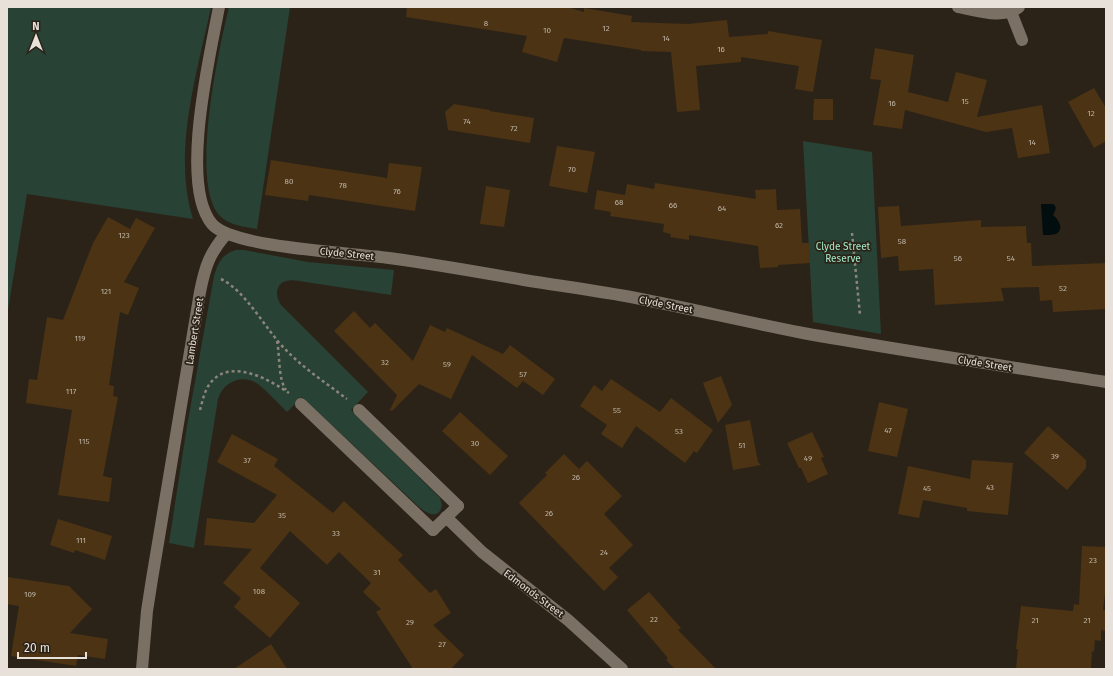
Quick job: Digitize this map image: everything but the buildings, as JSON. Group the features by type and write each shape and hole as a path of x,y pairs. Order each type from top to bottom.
{"street":[{"path":"219,7 202,101 198,143 198,166 202,204 206,215 217,229 226,234"},
{"path":"958,7 991,12 1015,10 1022,40"},
{"name":"Lambert Street","path":"142,669 147,610 203,276 210,256 215,247 226,234"},
{"name":"Clyde Street","path":"226,234 256,242 386,257 634,298 802,333 1106,382"},
{"path":"301,404 433,530 458,506 359,410"},
{"name":"Edmonds Street","path":"446,517 488,557 568,620 622,669"}],"path":[{"path":"852,234 860,315"},
{"path":"203,276 220,279 231,285"},
{"path":"224,277 294,359 359,410"},
{"path":"199,412 208,387 213,380 226,373 241,372 260,376 271,381 289,394 281,378 277,340"}],"green space":[{"path":"7,7 211,7 194,86 186,140 185,167 187,193 193,219 27,194 7,316"},
{"path":"229,7 290,7 257,229 232,224 220,216 211,200 207,176 209,115 219,52"},
{"name":"Clyde Street Reserve","path":"803,141 872,152 881,334 813,322"},
{"path":"236,250 244,250 308,262 394,270 391,295 292,280 286,281 280,285 277,295 281,305 368,392 351,410 440,498 442,505 438,513 428,513 418,506 302,397 287,412 258,384 246,379 240,379 224,388 218,399 194,548 169,543 187,426 214,276 221,260 227,254"}],"shaded area":[{"path":"1041,204 1053,204 1055,206 1056,209 1053,215 1060,224 1059,232 1056,234 1043,235"}]}
